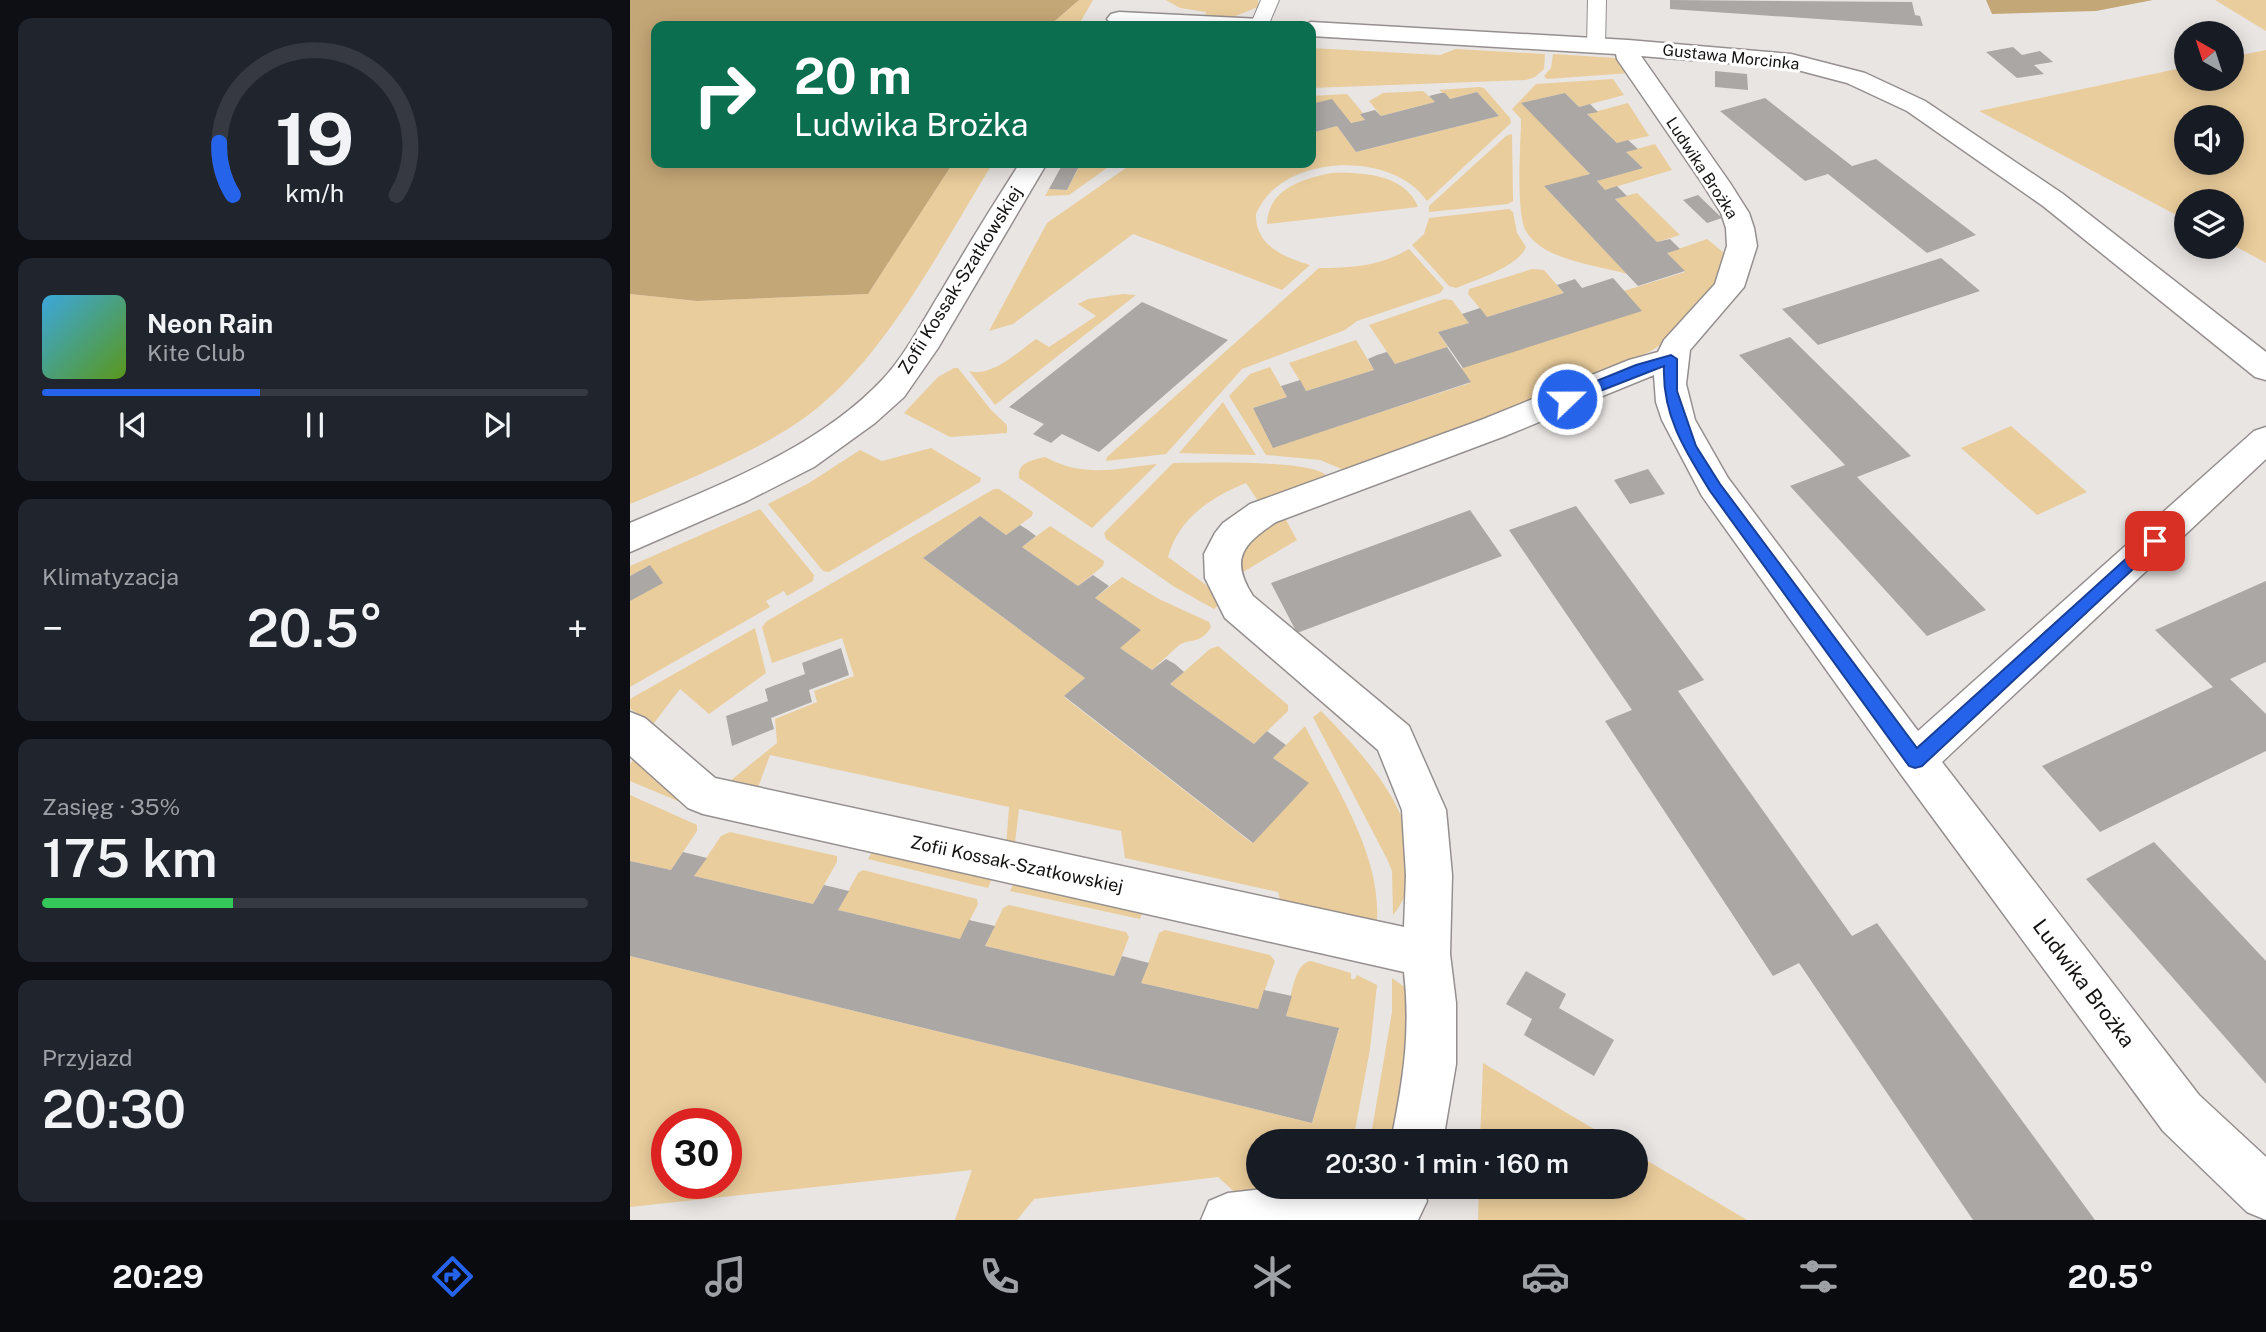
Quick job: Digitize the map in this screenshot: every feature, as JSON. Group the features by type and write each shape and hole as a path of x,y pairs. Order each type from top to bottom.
{"street":[{"path":"1121,15 1197,21"},
{"name":"Gustawa Morcinka","path":"1316,29 1596,44 1791,61 1856,78 1916,106 2053,200 2266,369"},
{"name":"Ludwika Brożka","path":"1628,47 1629,60 1716,183 1735,213 1740,228 1742,246 1729,287 1675,347 1671,359 1670,391 1689,446 1715,487 1915,760 2182,1113 2266,1193"},
{"name":"Zofii Kossak-Szatkowskiej","path":"630,538 783,470 834,438 893,388 921,349 1030,168"},
{"path":"1420,1129 1431,1064 1432,1003 1426,954 1429,875 1424,810 1394,739 1239,607 1227,589 1220,562 1232,535 1263,513 1493,428 1640,368 1671,359"},
{"path":"1915,760 2266,439"},
{"name":"Zofii Kossak-Szatkowskiej","path":"630,730 703,795 1426,954"},
{"path":"1228,1220 1351,1205 1401,1203"}],"lane":[{"path":"1262,21 1270,0"},
{"path":"1596,44 1597,0"}],"shaded area":[{"path":"630,0 1079,0 1055,21 651,21 651,168 950,168 868,294 697,301 630,294"},
{"path":"1079,0 1093,0 1081,21 1055,21"},
{"path":"1166,0 1258,0 1258,7 1233,17 1205,17 1206,12 1180,8"},
{"path":"1986,0 2153,0 2096,11 1992,14"},
{"path":"2215,0 2266,0 2266,31"},
{"path":"1316,48 1440,55 1456,49 1545,54 1544,69 1535,77 1526,80 1316,88"},
{"path":"2266,50 2266,263 2244,251 2244,189 2174,189 2174,214 1979,111 2174,70 2174,91 2244,91 2244,54"},
{"path":"1553,54 1616,58 1630,73 1547,79 1544,76 1551,68"},
{"path":"1613,79 1624,95 1579,107 1565,93 1522,103 1590,174 1545,187 1627,274 1559,256 1546,250 1527,233 1523,224 1520,196 1521,119 1512,109 1536,84"},
{"path":"1484,88 1510,118 1511,123 1427,201 1411,184 1389,173 1364,166 1311,170 1288,179 1269,194 1256,214 1260,234 1266,242 1281,254 1310,265 1282,290 1133,234 1013,324 989,331 1047,223 1126,168 1316,168 1316,132 1337,126 1356,152 1499,116 1477,92 1450,99 1439,90"},
{"path":"1423,91 1435,102 1381,116 1369,101 1383,93"},
{"path":"1347,94 1363,113 1360,114 1365,120 1351,123 1332,100 1316,103 1316,96"},
{"path":"1628,103 1649,136 1617,143 1587,114"},
{"path":"1512,134 1513,201 1508,204 1429,212 1429,206 1506,136"},
{"path":"1655,144 1672,170 1605,190 1597,181 1642,167 1626,152"},
{"path":"950,168 990,168 906,305 854,373 825,401 794,425 755,448 630,504 630,294 697,301 868,294"},
{"path":"1064,168 1107,168 1069,195 1045,196 1049,189 1067,190 1078,169"},
{"path":"1331,173 1355,173 1393,181 1412,196 1418,207 1267,224 1273,202 1280,194 1298,183"},
{"path":"1637,193 1680,235 1657,242 1615,199"},
{"path":"1509,209 1513,212 1517,233 1526,247 1505,267 1456,288 1449,286 1412,245 1424,234 1429,218"},
{"path":"1707,239 1729,257 1723,280 1668,340 1651,351 1544,399 1344,470 1320,460 1266,455 1229,396 1250,374 1270,367 1287,397 1253,408 1274,447 1470,383 1461,368 1641,311 1624,291 1685,272 1667,253"},
{"path":"1409,249 1444,288 1440,293 1357,321 1345,330 1242,369 1166,454 1106,461 1107,457 1319,268 1366,265"},
{"path":"1532,269 1544,270 1564,293 1487,317 1468,294 1469,289"},
{"path":"1136,295 995,405 969,371 986,371 995,367 1036,339 1049,347 1096,316 1078,304 1088,299"},
{"path":"1444,299 1452,300 1469,323 1438,332 1448,347 1395,364 1369,325"},
{"path":"1356,340 1374,370 1306,391 1289,363"},
{"path":"958,368 991,410 1007,425 1007,433 950,437 904,413 938,377"},
{"path":"1223,402 1256,455 1179,453"},
{"path":"2011,426 2087,492 2037,515 1961,448"},
{"path":"931,448 981,478 980,482 829,572 823,571 768,504 809,483 860,450 882,461"},
{"path":"1045,457 1060,464 1087,470 1113,470 1157,464 1092,528 1019,478 1023,465"},
{"path":"1173,463 1279,464 1317,471 1327,476 1260,504 1246,483 1220,495 1198,511 1179,531 1168,557 1209,587 1222,602 1214,609 1173,586 1106,539 1104,533"},
{"path":"994,489 999,489 1033,512 1032,516 1006,535 980,516 923,558 1085,678 1064,697 1252,843 1308,783 1273,758 1305,726 1364,845 1372,870 1377,920 1370,923 1282,907 1278,892 1125,858 1121,831 1019,809 1014,851 1006,848 1009,807 770,755 756,793 725,785 777,743 775,719 817,702 814,691 854,676 842,638 772,663 762,627 767,621"},
{"path":"760,509 814,575 813,581 787,596 784,591 766,601 770,607 630,687 630,601 650,566 630,576 630,566"},
{"path":"1284,516 1297,540 1238,575 1246,538"},
{"path":"1050,526 1104,561 1103,566 1078,586 1022,547"},
{"path":"1122,577 1159,599 1209,622 1211,627 1203,637 1182,643 1152,670 1120,648 1095,598"},
{"path":"755,628 766,673 709,714 680,689 651,727 630,708 630,699"},
{"path":"1218,646 1288,705 1288,711 1254,744 1170,684 1210,649"},
{"path":"1321,711 1386,787 1403,822 1407,842 1406,887 1404,898 1393,915 1392,871 1313,717"},
{"path":"636,756 685,804 630,781 630,764"},
{"path":"630,795 697,825 697,831 671,870 630,861"},
{"path":"730,832 837,856 837,862 813,904 694,876 721,836"},
{"path":"874,849 993,876 988,888 868,859"},
{"path":"863,870 977,899 978,904 960,939 838,910 858,873"},
{"path":"1015,881 1144,909 1140,919 1010,891"},
{"path":"1009,905 1126,932 1129,937 1114,976 985,946 1003,908"},
{"path":"1165,930 1270,955 1275,961 1258,1009 1141,983 1159,933"},
{"path":"630,956 1312,1123 1339,1029 1286,1016 1296,975 1305,963 1311,961 1351,973 1351,979 1355,979 1357,975 1377,985 1370,1049 1355,1129 1246,1129 1246,1196 1240,1197 1218,1177 1034,1199 1017,1220 955,1220 972,1170 742,1195 742,1108 651,1108 651,1199 704,1199 630,1207"},
{"path":"1392,978 1406,988 1413,1006 1395,1129 1372,1129 1392,1012"},
{"path":"1483,1063 1594,1129 1480,1129"},
{"path":"1648,1161 1747,1220 1478,1220 1479,1199 1648,1199"}],"building":[{"path":"1670,0 1912,2 1915,15 1920,16 1923,26 1670,9"},
{"path":"2013,47 2022,55 2040,51 2053,62 2034,65 2044,74 2017,78 1986,52"},
{"path":"1715,71 1747,74 1748,90 1715,87"},
{"path":"1477,92 1499,116 1356,152 1337,126 1316,132 1316,103 1332,99 1351,123 1365,120 1360,114 1375,110 1381,116 1435,102 1429,96 1441,93 1445,93 1450,99"},
{"path":"1565,93 1579,107 1590,104 1598,112 1587,114 1617,143 1628,140 1638,149 1626,152 1643,168 1597,181 1605,190 1617,186 1627,196 1615,199 1657,242 1670,239 1680,249 1667,253 1685,271 1638,286 1544,186 1590,174 1521,103"},
{"path":"1765,98 1852,166 1876,159 1976,235 1927,253 1828,174 1805,181 1720,111"},
{"path":"1060,168 1078,168 1067,190 1049,189"},
{"path":"1698,195 1722,218 1707,223 1683,200"},
{"path":"1941,258 1980,291 1818,345 1782,309"},
{"path":"1613,278 1642,311 1463,368 1438,332 1469,323 1462,314 1480,308 1487,317 1564,293 1557,285 1575,279 1582,288"},
{"path":"1142,302 1228,340 1099,452 1062,434 1051,443 1033,434 1044,424 1009,407"},
{"path":"1790,337 1911,456 1857,477 1986,610 1927,636 1790,486 1845,465 1739,355"},
{"path":"1447,347 1471,382 1273,448 1253,408 1287,397 1281,386 1300,380 1306,391 1374,370 1368,359 1377,355 1387,352 1395,364"},
{"path":"1648,469 1665,494 1630,504 1614,480"},
{"path":"1576,506 1704,680 1678,691 1852,936 1877,923 2095,1220 1973,1220 1799,963 1773,976 1605,721 1632,710 1509,530"},
{"path":"1470,510 1502,556 1297,633 1271,583"},
{"path":"980,516 1006,535 1020,525 1028,530 1036,536 1022,547 1078,586 1093,575 1109,586 1095,598 1141,630 1120,648 1152,670 1166,659 1175,664 1184,672 1170,684 1254,744 1267,731 1286,745 1273,758 1309,783 1253,843 1064,696 1085,678 923,558"},
{"path":"650,565 663,583 630,601 630,576"},
{"path":"2266,581 2266,662 2230,679 2266,714 2266,751 2100,832 2042,766 2213,687 2155,630"},
{"path":"841,648 849,675 809,690 812,702 771,718 774,729 732,746 726,716 768,701 765,689 805,674 802,663"},
{"path":"2154,842 2266,961 2266,1084 2086,879"},
{"path":"683,852 707,858 694,876 813,904 824,885 849,891 838,910 960,939 969,920 995,926 985,946 1114,976 1122,956 1149,963 1141,983 1258,1009 1264,990 1292,996 1286,1016 1339,1028 1312,1123 630,956 630,861 671,870"},
{"path":"1526,971 1566,994 1559,1008 1614,1040 1594,1076 1524,1035 1532,1019 1506,1004"}],"route":[{"path":"1567,399 1640,368 1671,359 1668,374 1670,391 1689,446 1715,487 1915,760 2155,541"}]}
